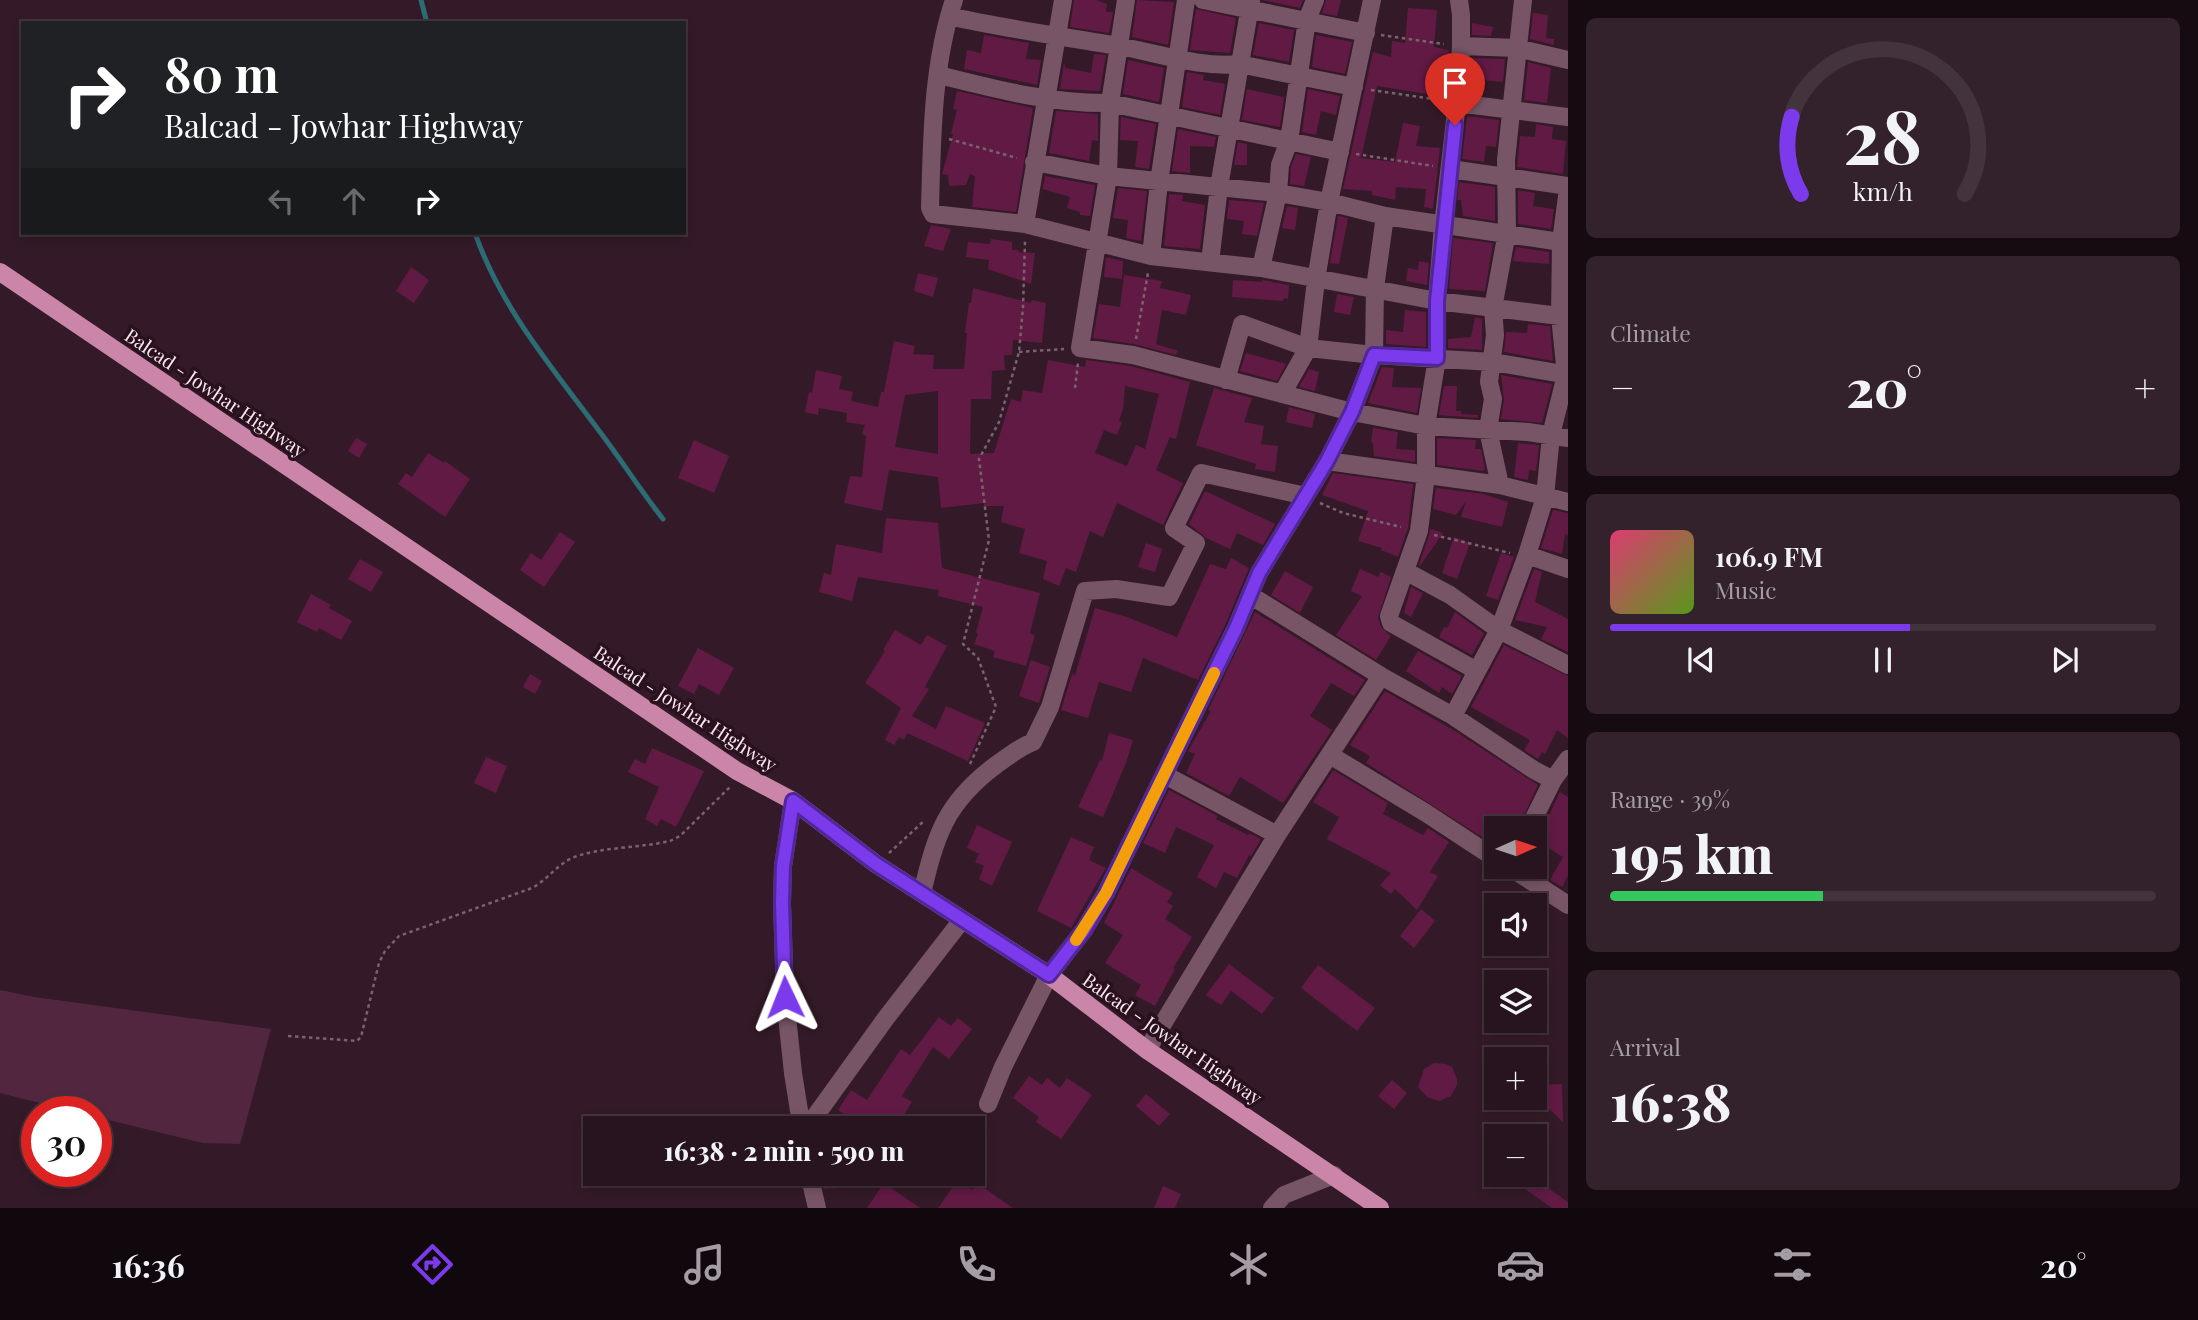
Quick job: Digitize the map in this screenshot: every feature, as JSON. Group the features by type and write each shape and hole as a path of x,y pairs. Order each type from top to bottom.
{"main road":[{"name":"Balcad - Jowhar Highway","path":"0,272 743,774 793,801 876,864 1049,975 1147,1050 1380,1208"}],"street":[{"path":"1025,224 1063,0"},
{"path":"1126,0 1110,103 1108,176 1080,348 1133,355 1352,412 1426,426 1560,436"},
{"path":"1151,256 1158,182 1186,0"},
{"path":"1203,0 1250,4 1366,33"},
{"path":"1261,268 1278,193 1280,165 1289,141 1307,20 1315,0"},
{"path":"1282,394 1308,348 1329,202 1372,0"},
{"path":"1459,0 1461,46 1437,301 1437,358 1426,426 1426,475 1419,531 1389,617 1391,623 1477,671"},
{"path":"1500,485 1488,430 1493,399 1489,382 1495,335 1493,308 1507,232 1506,177 1523,0"},
{"path":"1210,262 1228,127 1250,4"},
{"path":"1354,88 1239,64 1220,66 1119,46 1001,28 951,8 932,134 930,208 933,214 1025,224 1151,256 1261,268 1437,301 1564,317"},
{"path":"1461,46 1517,48 1568,60"},
{"path":"939,75 994,89 1077,103 1110,103 1340,152"},
{"path":"1457,103 1568,117"},
{"path":"1034,162 1108,176 1278,193 1385,216 1507,232 1565,243"},
{"path":"1450,169 1568,187 1564,317 1567,375 1560,436 1527,555 1499,631 1453,716"},
{"path":"988,1104 1049,975 1084,930 1106,893 1165,775 1259,573 1327,461 1352,412 1374,355 1375,288 1385,216"},
{"path":"1226,380 1242,324 1308,348 1493,362 1567,375"},
{"path":"1327,461 1500,485 1568,502"},
{"path":"922,894 934,844 960,798 983,775 1024,745 1033,742 1050,707 1085,591 1116,589 1169,597 1196,543 1174,528 1201,473 1306,496"},
{"path":"1527,555 1568,569"},
{"path":"1406,572 1450,595 1499,631 1568,665"},
{"path":"1250,595 1381,676 1453,716 1553,780"},
{"path":"1147,1050 1277,835 1381,676"},
{"path":"1330,755 1484,851"},
{"path":"1535,816 1553,780 1568,759"},
{"path":"1165,775 1277,835"},
{"path":"793,801 783,866 782,917 785,997 793,1073 801,1116"},
{"path":"1528,879 1568,905"},
{"path":"814,1116 962,920"},
{"path":"1272,1208 1284,1195 1334,1175"},
{"path":"812,1186 817,1208"}],"path":[{"path":"1366,33 1461,46"},
{"path":"1354,88 1457,103"},
{"path":"932,134 1034,162"},
{"path":"1340,152 1450,169"},
{"path":"969,766 996,706 978,658 963,644 989,540 979,459 999,422 1019,352 1025,224"},
{"path":"1133,355 1151,256"},
{"path":"1019,352 1080,348 1074,388"},
{"path":"288,1036 357,1041 361,1037 379,963 385,951 399,936 532,888 544,882 563,863 580,855 670,841 680,836 743,774"}],"shaded area":[{"path":"0,990 271,1029 240,1144 203,1143 112,1121 112,1096 21,1096 21,1098 0,1093"}],"building":[{"path":"1074,0 1096,0 1107,4 1106,12 1113,12 1109,33 1070,27"},
{"path":"1137,0 1174,2 1168,45 1132,37"},
{"path":"1262,0 1303,0 1300,8"},
{"path":"1326,0 1341,0 1337,16 1322,13"},
{"path":"1408,8 1437,10 1434,47 1449,50 1446,97 1377,86 1361,158 1395,162 1403,123 1420,126 1416,146 1440,148 1433,209 1424,207 1426,189 1396,187 1395,200 1372,195 1372,191 1343,189 1373,52 1391,57 1392,41 1405,43"},
{"path":"1196,9 1236,18 1230,53 1190,50"},
{"path":"1533,13 1548,15 1546,38 1554,39 1554,45 1530,39"},
{"path":"1259,23 1294,30 1289,62 1253,55"},
{"path":"1472,23 1493,27 1491,36 1472,35"},
{"path":"984,35 1029,43 1026,59 1041,60 1037,85 964,69 967,50 981,53"},
{"path":"1316,35 1352,42 1345,74 1312,67"},
{"path":"1094,54 1106,55 1100,91 1060,89 1064,63 1065,68 1091,73"},
{"path":"1472,58 1505,59 1503,82 1481,80 1479,94 1469,93"},
{"path":"1128,60 1164,68 1159,102 1123,94"},
{"path":"1528,62 1551,68 1547,103 1524,100"},
{"path":"1187,72 1204,75 1203,80 1225,84 1220,115 1182,107"},
{"path":"1247,89 1284,97 1280,127 1242,120"},
{"path":"1308,89 1340,96 1336,115 1321,111 1316,135 1302,132"},
{"path":"957,91 1033,108 1016,212 972,207 975,176 970,174 966,185 949,186 948,175 942,174 953,134 957,110 953,109"},
{"path":"1056,111 1098,114 1098,141 1092,140 1089,161 1049,153"},
{"path":"1467,116 1499,120 1496,147 1486,146 1484,162 1462,159"},
{"path":"1121,117 1156,124 1149,169 1135,167 1138,141 1120,140"},
{"path":"1536,124 1553,127 1552,139 1566,141 1563,174 1517,167 1520,136 1535,137"},
{"path":"1178,129 1216,137 1214,147 1190,146 1190,173 1172,171"},
{"path":"1238,142 1247,144 1247,165 1234,165"},
{"path":"1296,154 1311,157 1304,186 1290,184 1291,167"},
{"path":"1045,176 1095,185 1090,216 1080,215 1080,212 1067,208 1070,197 1043,189 1040,204"},
{"path":"1459,182 1495,187 1495,221 1463,216 1461,200 1457,200"},
{"path":"1118,188 1147,191 1141,241 1126,238 1128,220 1113,218"},
{"path":"1518,190 1535,193 1533,206 1554,209 1551,229 1518,224"},
{"path":"1169,194 1183,195 1182,201 1205,205 1200,249 1164,246"},
{"path":"1229,200 1264,203 1257,236 1242,234 1244,221 1227,219"},
{"path":"1287,206 1298,208 1295,230 1282,228"},
{"path":"1338,216 1348,218 1339,264 1330,263"},
{"path":"931,225 951,229 943,251 924,246"},
{"path":"1453,238 1493,243 1485,291 1449,289"},
{"path":"991,239 1012,242 1012,250 1019,250 1018,252 1035,253 1031,284 988,269 989,260 966,257 968,242 990,244"},
{"path":"1516,247 1549,252 1549,264 1513,261"},
{"path":"1106,257 1123,261 1122,279 1104,277"},
{"path":"1419,261 1429,263 1427,285 1406,281 1408,268 1418,270"},
{"path":"411,267 429,280 414,303 396,291"},
{"path":"918,273 938,278 933,297 914,291"},
{"path":"1124,275 1162,281 1160,288 1191,295 1186,315 1162,310 1156,344 1178,351 1176,355 1134,344 1093,338 1099,304 1120,307"},
{"path":"1233,280 1262,280 1289,285 1288,299 1284,298 1283,301 1232,297"},
{"path":"973,288 1031,303 1032,300 1046,303 1042,343 1013,340 1012,355 1004,355 1005,370 992,371 991,399 971,399 970,454 994,453 1011,399 1021,402 1023,390 1042,393 1048,360 1085,367 1086,360 1131,366 1190,382 1176,439 1170,437 1156,470 1183,483 1163,525 1117,503 1103,537 1090,531 1076,572 1066,568 1059,586 1043,579 1047,561 1019,553 1025,529 1001,522 1004,506 984,506 984,503 941,508 938,477 889,470 882,511 844,503 850,476 862,477 866,436 862,434 865,425 846,422 847,413 819,408 818,415 805,412 816,370 842,376 839,389 853,392 851,401 878,407 881,392 884,392 894,341 915,346 913,354 934,355 933,369 964,369 965,333","holes":["1125,386 1159,394 1145,449 1136,445 1127,466 1095,453 1104,430 1117,435 1122,422 1119,421","938,391 938,454 895,447 905,395"]},
{"path":"1337,294 1354,297 1350,315 1334,312"},
{"path":"1405,310 1426,312 1426,347 1386,344 1386,330 1403,332"},
{"path":"1475,317 1482,319 1482,350 1448,348 1448,339 1471,337"},
{"path":"1528,324 1550,326 1553,361 1504,352 1506,332 1527,333"},
{"path":"1246,353 1286,364 1277,381 1240,371"},
{"path":"1382,367 1394,368 1392,387 1421,388 1417,413 1368,403"},
{"path":"1309,369 1319,372 1315,391 1299,387"},
{"path":"1501,375 1552,384 1542,423 1501,419 1504,400"},
{"path":"1444,386 1457,386 1456,411 1478,415 1478,418 1439,415"},
{"path":"1214,388 1252,398 1244,422 1264,426 1261,444 1278,446 1275,472 1255,469 1256,464 1196,445"},
{"path":"1289,407 1315,414 1312,428 1286,422"},
{"path":"1373,428 1398,432 1396,449 1415,450 1415,462 1374,456 1371,442"},
{"path":"356,438 367,444 359,458 348,451"},
{"path":"1437,438 1476,440 1475,449 1481,449 1485,469 1483,471 1437,465"},
{"path":"694,440 729,456 714,493 678,478"},
{"path":"1518,443 1539,445 1536,471 1529,470 1528,480 1514,477"},
{"path":"428,453 444,463 445,461 470,479 445,517 398,484 406,473 412,477"},
{"path":"1333,473 1413,484 1408,528 1398,557 1381,550 1382,548 1358,541 1368,511 1322,495"},
{"path":"1436,488 1483,494 1508,502 1502,527 1461,517 1466,501 1456,515 1433,509"},
{"path":"1205,491 1275,524 1263,545 1237,533 1230,549 1206,538 1189,524"},
{"path":"1553,510 1568,513 1568,535 1565,534 1562,554 1541,548"},
{"path":"886,518 938,523 942,568 1040,593 1030,633 1035,635 1026,666 993,657 995,651 974,644 983,607 938,596 939,590 858,577 852,601 819,592 824,573 831,575 836,544 882,553"},
{"path":"1431,529 1443,533 1420,566 1419,565"},
{"path":"560,532 575,542 544,587 520,570 531,553 541,560"},
{"path":"1454,537 1470,543 1457,579 1442,573"},
{"path":"1146,543 1162,549 1155,572 1138,567"},
{"path":"1501,553 1514,557 1498,600 1486,596"},
{"path":"1231,558 1249,568 1198,680 1143,658 1131,692 1099,682 1088,718 1061,710 1072,674 1075,675 1095,608 1127,617 1177,637 1210,564 1226,569"},
{"path":"360,559 383,572 371,592 348,579"},
{"path":"1360,569 1378,577 1381,572 1391,577 1378,618 1381,627 1391,636 1376,660 1336,635 1362,596 1351,591"},
{"path":"1534,569 1542,572 1535,602 1568,619 1568,652 1541,639 1547,627 1515,620"},
{"path":"1285,571 1313,587 1300,613 1271,595"},
{"path":"1411,587 1423,593 1411,617 1404,613 1403,616"},
{"path":"311,594 352,621 341,640 319,628 317,632 297,622"},
{"path":"1255,612 1365,680 1354,696 1331,683 1310,716 1332,730 1283,803 1240,777 1229,796 1186,773 1195,754 1188,751 1211,711 1208,710"},
{"path":"1455,612 1484,633 1472,655 1439,637"},
{"path":"895,630 921,645 927,635 947,646 925,687 929,689 912,716 936,729 946,706 985,723 968,761 907,733 904,740 899,737 894,745 885,740 901,708 865,683"},
{"path":"1504,645 1568,676 1568,738 1557,730 1545,754 1542,752 1538,759 1524,750 1530,740 1471,707"},
{"path":"698,648 734,668 719,695 699,684 694,694 678,686"},
{"path":"1418,651 1462,676 1452,694 1442,687 1439,693 1406,671"},
{"path":"1031,660 1050,667 1039,703 1019,696"},
{"path":"530,674 542,681 535,694 523,687"},
{"path":"1385,691 1455,731 1538,785 1524,816 1484,816 1484,838 1366,763 1370,756 1350,745"},
{"path":"1109,733 1133,740 1103,817 1078,807 1100,760 1102,761"},
{"path":"652,748 704,771 676,827 661,819 657,826 645,819 659,787 628,772 635,759 645,764"},
{"path":"486,757 507,766 496,793 474,783"},
{"path":"1333,770 1388,803 1383,814 1423,835 1428,828 1449,842 1430,872 1438,876 1417,910 1395,889 1391,894 1380,885 1391,873 1327,839 1339,817 1313,802"},
{"path":"1169,790 1218,816 1216,819 1261,839 1237,878 1224,872 1216,888 1197,877 1214,845 1176,827 1165,853 1143,843"},
{"path":"1560,792 1568,797 1568,875 1562,887 1550,880 1563,857 1547,847 1547,820"},
{"path":"977,825 1012,842 992,886 979,879 984,866 975,862 979,854 967,848"},
{"path":"1071,837 1094,847 1089,860 1106,868 1071,928 1037,911"},
{"path":"1131,868 1173,893 1167,902 1173,906 1165,919 1192,937 1155,1006 1135,995 1141,985 1105,963 1123,935 1104,923"},
{"path":"1421,909 1435,921 1414,948 1400,936"},
{"path":"1229,964 1274,998 1262,1014 1231,991 1221,1005 1206,995"},
{"path":"1318,965 1375,1008 1357,1031 1301,988"},
{"path":"939,1017 951,1026 958,1018 972,1029 949,1059 933,1047 902,1096 912,1102 903,1116 847,1116 838,1110 851,1090 867,1100 901,1049 910,1055"},
{"path":"1434,1063 1452,1067 1457,1079 1451,1096 1439,1101 1427,1097 1418,1087 1424,1069"},
{"path":"1029,1076 1042,1085 1047,1078 1060,1088 1067,1078 1092,1095 1061,1139 1036,1122 1039,1117 1013,1098"},
{"path":"1392,1080 1407,1093 1394,1109 1378,1096"},
{"path":"1562,1084 1563,1122 1547,1107 1547,1085"},
{"path":"1146,1094 1170,1114 1159,1126 1136,1106"},
{"path":"823,1186 838,1186 838,1188 824,1189"},
{"path":"882,1186 888,1186 920,1208 867,1208"},
{"path":"954,1186 966,1186 972,1190 975,1186 981,1186 1013,1208 938,1208"},
{"path":"1163,1186 1181,1194 1175,1208 1154,1208"},
{"path":"1522,1187 1547,1187 1568,1202 1568,1208 1552,1208"}],"waterway":[{"path":"421,0 426,21"},
{"path":"476,235 499,287 530,337 663,519"}],"slow traffic":[{"path":"1076,940 1106,893 1214,673"}],"route":[{"path":"785,997 783,866 793,801 876,864 1049,975 1084,930 1106,893 1165,775 1236,628 1259,573 1327,461 1352,412 1374,355 1437,358 1437,301 1455,125"}]}
